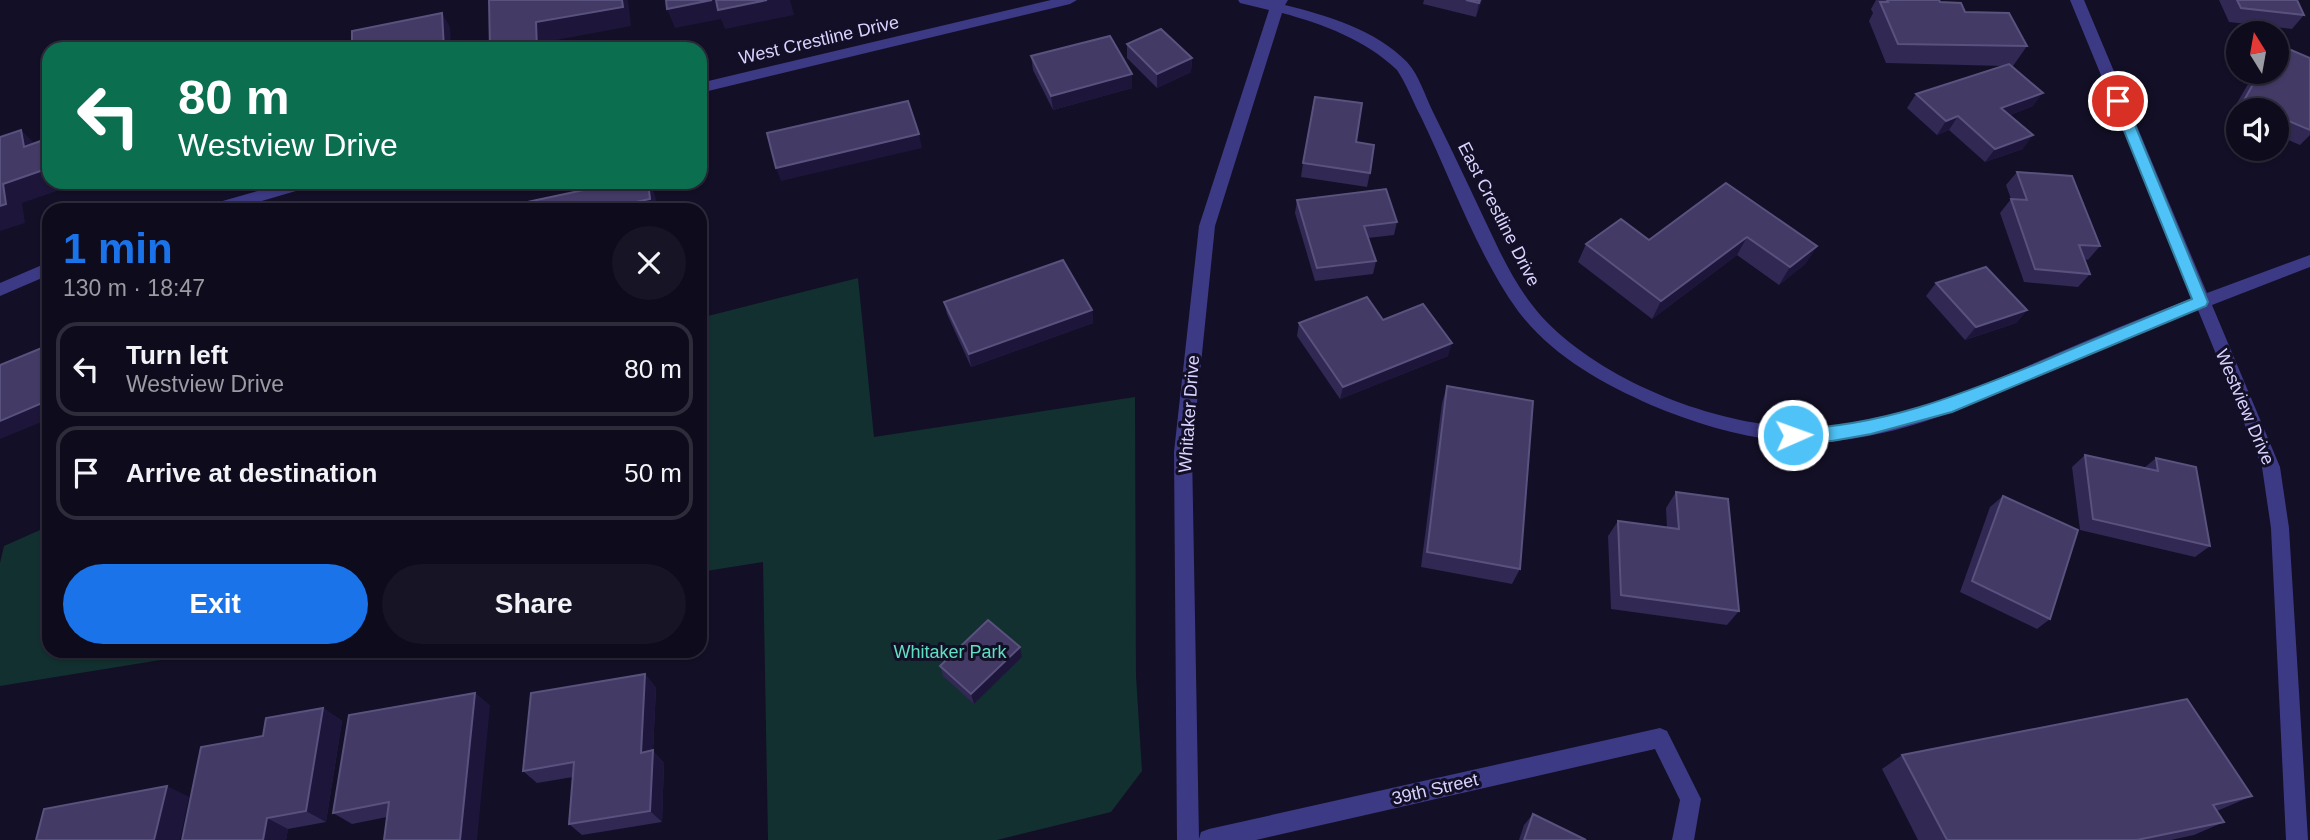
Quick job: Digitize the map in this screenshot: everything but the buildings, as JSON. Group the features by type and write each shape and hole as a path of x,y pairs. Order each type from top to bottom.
{"street":[{"name":"West Crestline Drive","path":"707,86 1070,0"},
{"path":"1245,0 1279,3"},
{"name":"Westview Drive","path":"2077,0 2271,467 2280,528 2297,840"},
{"name":"East Crestline Drive","path":"1279,3 1345,28 1402,65 1512,288 1538,323 1575,355 1618,381 1671,406 1754,432 1832,434 1904,421 1952,405 2201,302 2310,261"},
{"name":"Whitaker Drive","path":"1188,840 1183,452 1207,226 1279,3"},
{"path":"235,203 284,189"},
{"path":"0,290 42,271"},
{"name":"39th Street","path":"1209,840 1660,738 1691,799 1683,840"}],"green space":[{"name":"Whitaker Park","path":"858,278 874,437 1135,397 1136,676 1142,771 1111,812 997,840 768,840 763,562 707,571 707,316"},
{"path":"42,529 42,658 173,658 0,686 0,563 4,546"}],"route":[{"path":"1793,435 1832,434 1904,421 2003,385 2080,350 2201,302 2118,101"}]}
